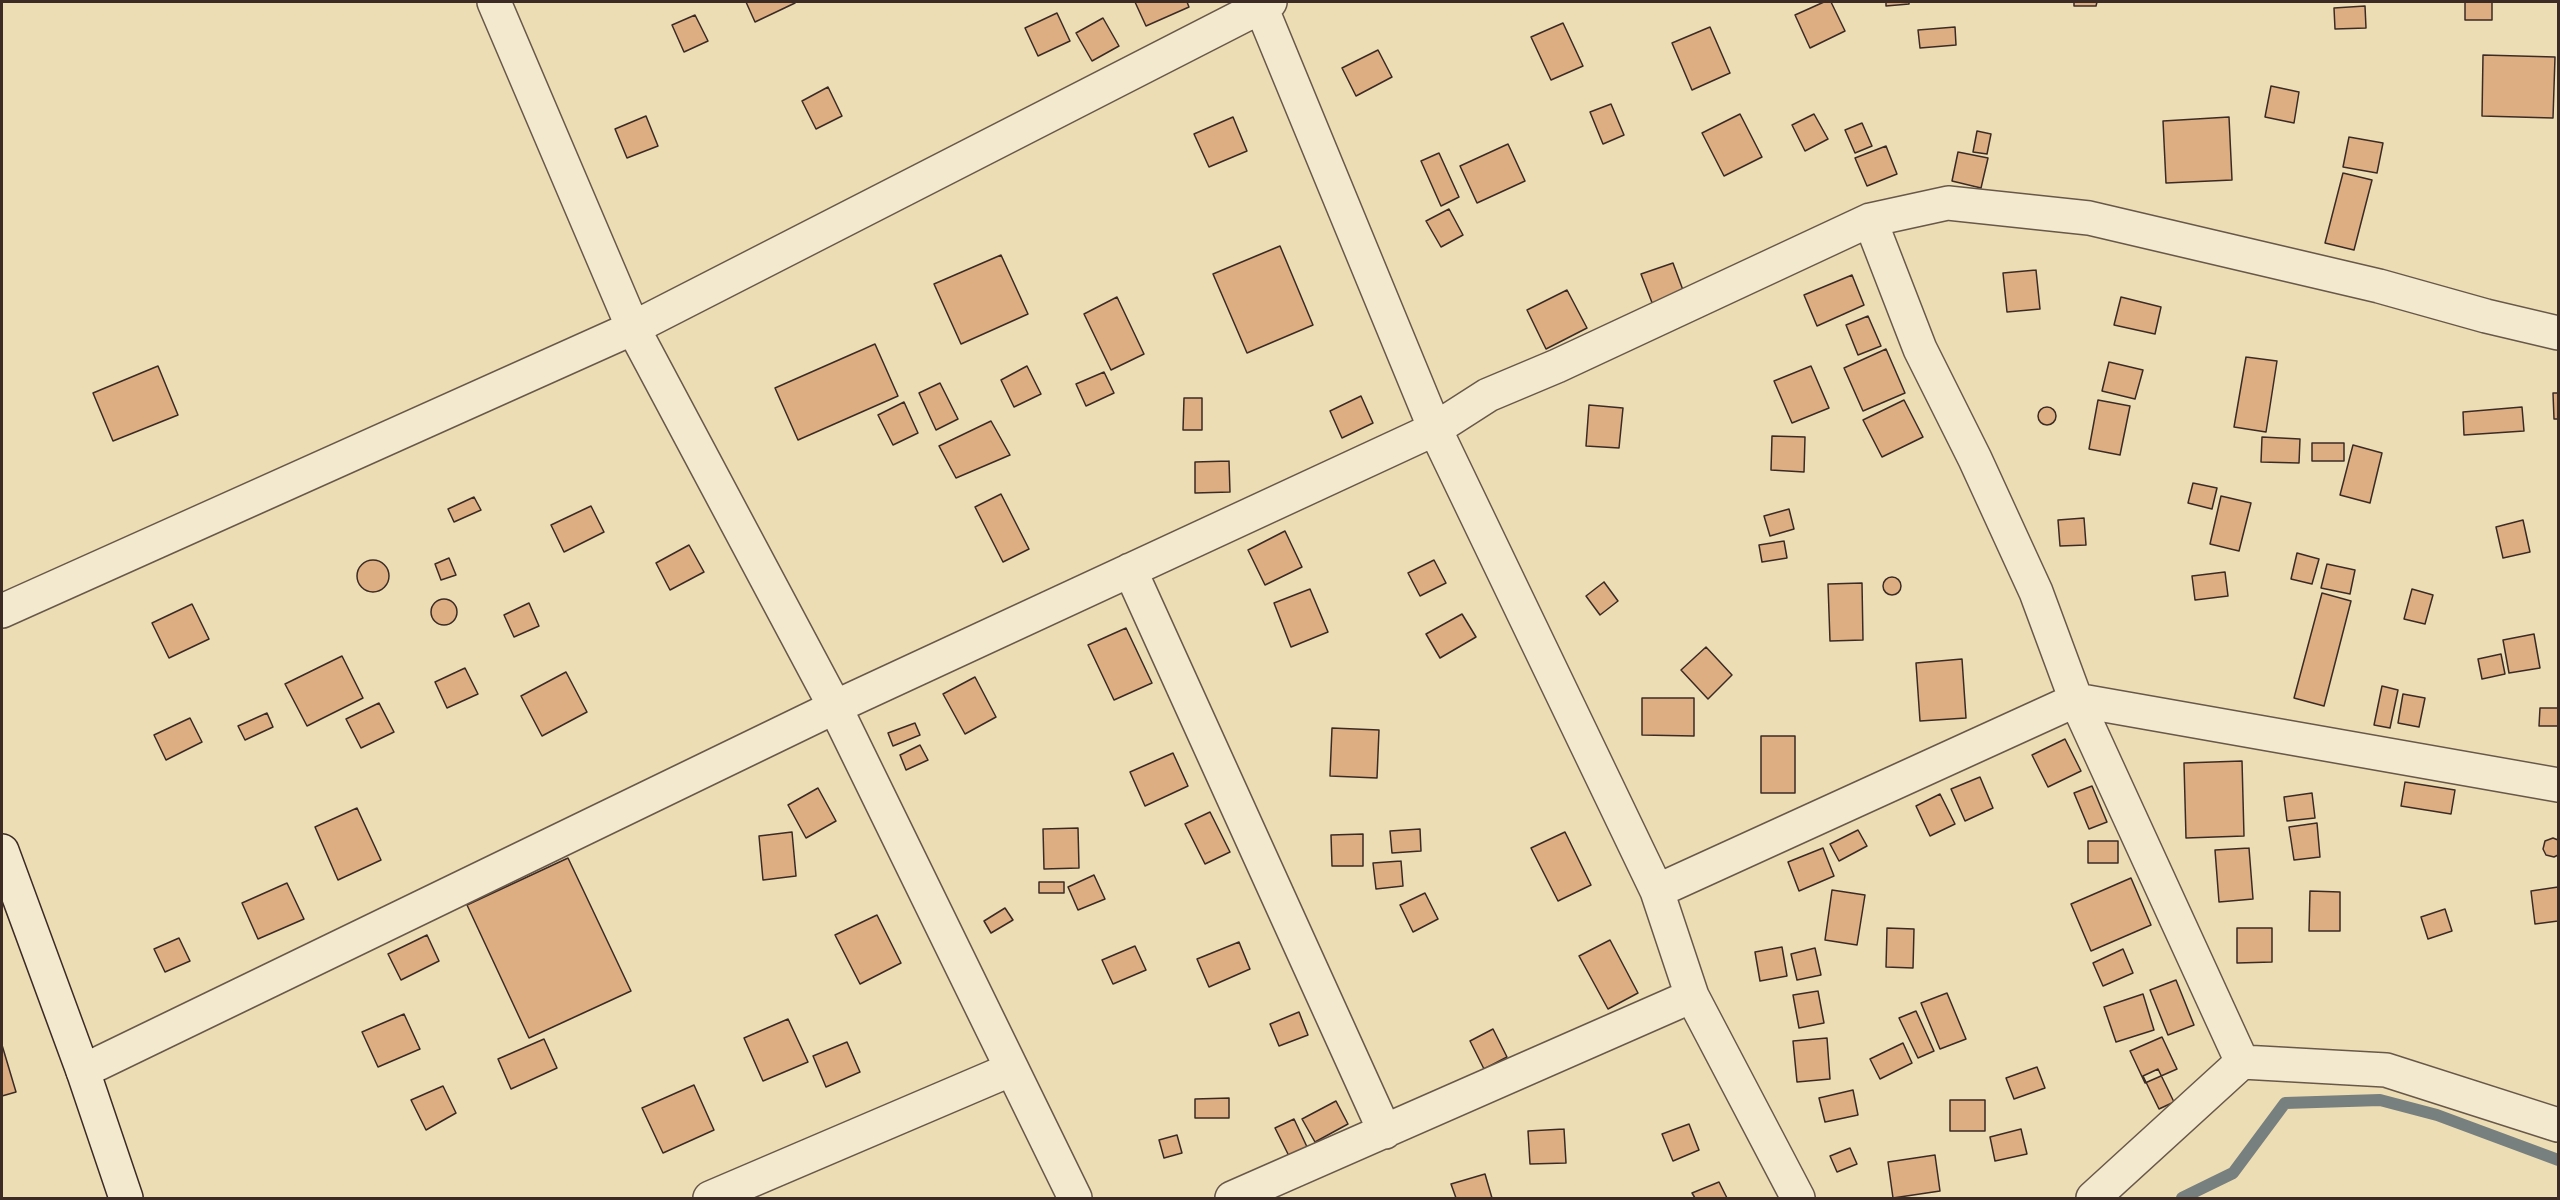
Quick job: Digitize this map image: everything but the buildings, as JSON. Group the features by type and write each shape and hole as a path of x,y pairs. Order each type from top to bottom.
{"street":[{"path":"494,2 633,328 835,707 1075,1198"},
{"path":"2,611 633,328 1263,3 1435,429 1658,891 1692,996 1798,1198"},
{"path":"83,1071 835,707 1435,429 1488,395 1557,366 1870,220 1948,203 2090,218 2379,286 2486,316 2559,333"},
{"path":"1870,220 1920,349 1975,459 2036,592 2076,700 2242,1062"},
{"path":"1130,570 1385,1132"},
{"path":"1658,891 2076,700 2559,784"},
{"path":"2,850 83,1071 126,1198"},
{"path":"1232,1198 1692,996"},
{"path":"2093,1198 2242,1062 2386,1070 2559,1125"},
{"path":"710,1198 1012,1069"}],"waterway":[{"path":"2182,1198 2233,1173 2285,1103 2380,1100 2437,1115 2558,1160"}]}
